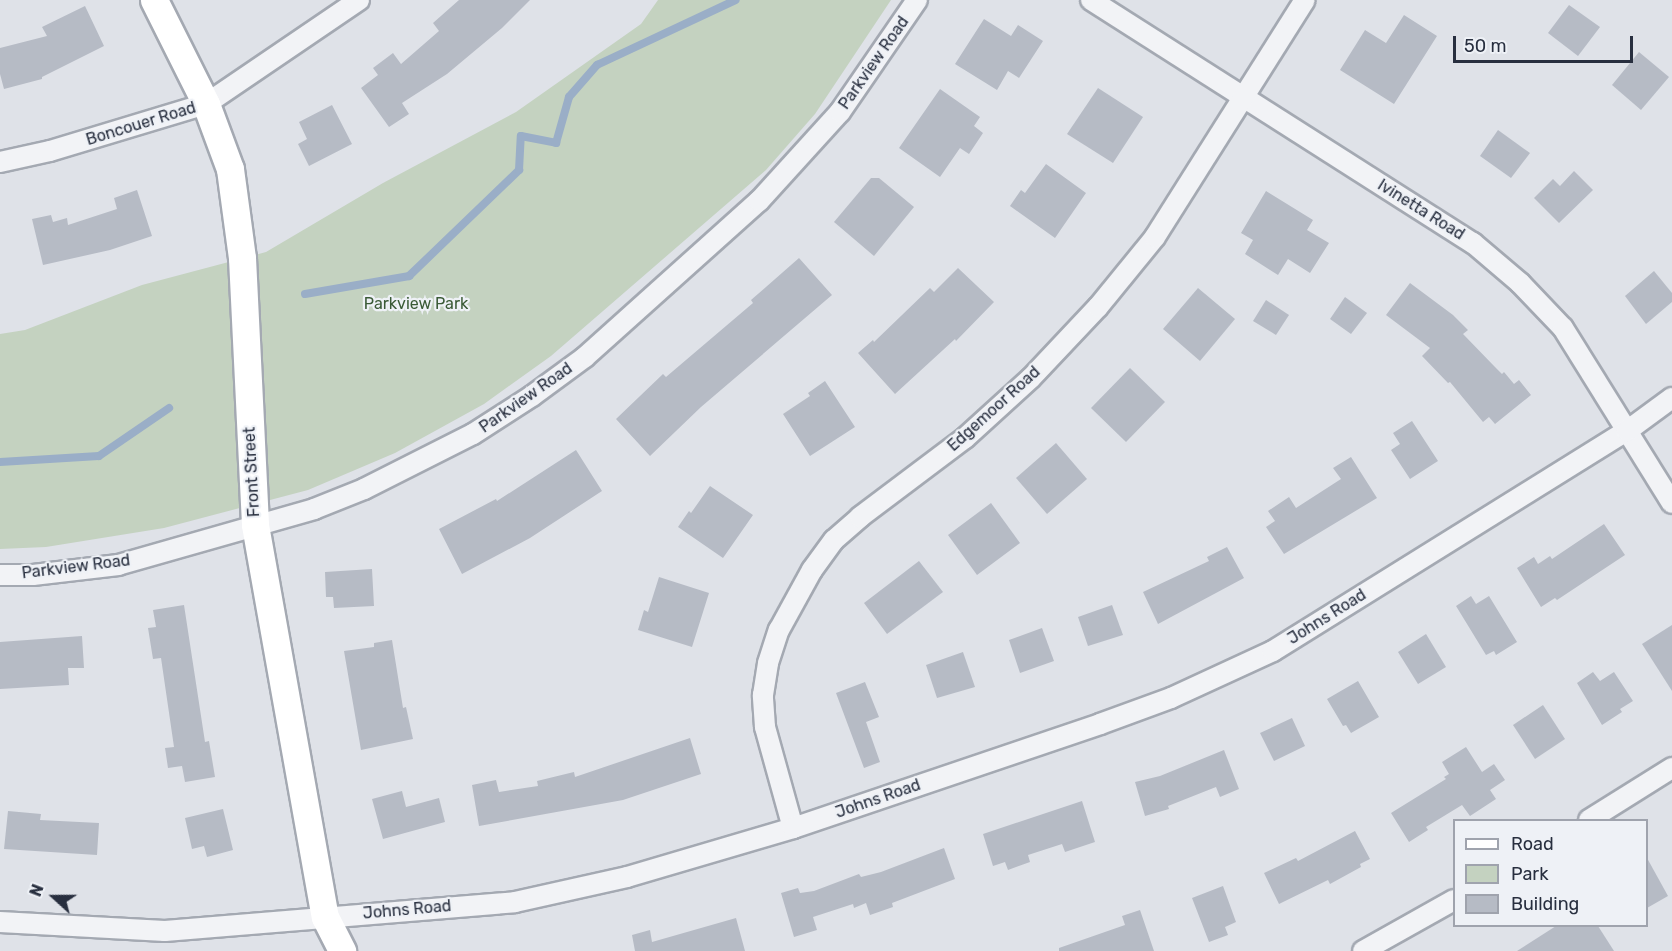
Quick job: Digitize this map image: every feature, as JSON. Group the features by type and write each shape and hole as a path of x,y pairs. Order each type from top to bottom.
{"street":[{"name":"Front Street","path":"154,0 206,104 230,169 242,258 255,525 325,917 342,951"},
{"name":"Boncouer Road","path":"0,162 50,151 206,104 359,0"},
{"name":"Parkview Road","path":"0,575 33,575 118,565 314,509 364,489 473,435 585,357 759,201 840,112 917,0"},
{"name":"Ivinetta Road","path":"1091,0 1473,243 1520,284 1563,328 1672,503"},
{"name":"Edgemoor Road","path":"793,828 765,727 763,695 768,663 779,630 812,570 834,540 860,517 965,438 1031,378 1098,307 1155,237 1305,0"},
{"name":"Johns Road","path":"0,922 165,931 515,902 627,877 793,828 1140,710 1274,651 1627,431 1672,398"},
{"path":"1591,819 1672,768"},
{"path":"1363,951 1453,901"}],"green space":[{"name":"Parkview Park","path":"658,0 891,0 815,114 766,170 551,356 484,404 395,453 308,490 164,528 46,547 0,549 0,334 25,330 142,285 266,252 383,183 516,112 641,24"}],"building":[{"path":"459,0 530,0 502,28 447,74 402,103 409,114 389,127 361,88 378,75 373,68 393,53 401,64 439,31 433,23"},
{"path":"1569,5 1600,27 1578,56 1548,33"},
{"path":"85,6 104,46 42,79 4,89 0,74 0,48 47,36 42,27"},
{"path":"1404,15 1437,36 1394,104 1340,70 1365,30 1386,43"},
{"path":"984,19 1011,36 1018,25 1043,41 1019,78 1008,71 997,90 955,64"},
{"path":"1639,52 1669,77 1641,110 1612,85"},
{"path":"1098,88 1143,117 1113,163 1067,134"},
{"path":"940,89 980,117 974,126 983,133 969,154 960,148 940,177 899,148"},
{"path":"332,105 352,144 309,166 298,144 307,139 299,122"},
{"path":"1498,130 1530,153 1511,178 1480,156"},
{"path":"1046,164 1086,193 1055,238 1010,206 1021,190 1025,193"},
{"path":"1574,171 1593,190 1559,223 1534,198 1553,179 1560,186"},
{"path":"871,178 879,178 914,207 874,256 834,222"},
{"path":"137,190 152,236 110,250 43,265 32,219 51,215 53,222 67,218 68,225 117,209 114,198"},
{"path":"1266,191 1313,220 1307,230 1329,243 1310,273 1288,259 1278,275 1245,254 1253,240 1241,233"},
{"path":"799,258 832,295 701,407 650,456 616,419 663,374 666,377 753,303 751,300"},
{"path":"958,268 994,302 956,341 955,339 895,394 858,353 873,340 874,342 930,288 934,292"},
{"path":"1654,271 1672,293 1672,302 1646,324 1625,296"},
{"path":"1410,283 1453,315 1468,330 1463,334 1495,367 1502,374 1504,372 1514,384 1519,380 1531,395 1495,424 1489,417 1483,422 1450,382 1448,383 1422,356 1430,348 1386,315"},
{"path":"1198,288 1235,319 1200,361 1163,329"},
{"path":"1345,297 1367,313 1351,334 1330,319"},
{"path":"1266,300 1289,315 1276,335 1253,321"},
{"path":"1130,368 1165,402 1126,442 1091,408"},
{"path":"825,381 855,427 810,456 783,414 810,396 808,393"},
{"path":"1412,421 1438,461 1410,479 1391,450 1400,444 1393,433"},
{"path":"1056,443 1087,479 1047,514 1016,478"},
{"path":"576,450 602,491 530,538 462,574 439,529 496,499 497,501"},
{"path":"1351,457 1377,498 1284,554 1266,527 1275,521 1268,511 1289,497 1296,508 1341,479 1333,468"},
{"path":"710,486 753,515 723,558 678,527"},
{"path":"991,503 1020,543 977,575 948,535"},
{"path":"1604,524 1625,555 1557,600 1555,598 1541,607 1517,568 1534,557 1538,564 1550,556 1552,559"},
{"path":"1227,547 1244,578 1158,624 1143,592 1209,561 1207,557"},
{"path":"919,561 943,592 887,634 864,603"},
{"path":"372,569 374,606 334,608 333,597 326,597 325,572"},
{"path":"659,577 709,593 692,647 638,630 644,610 648,612"},
{"path":"1471,596 1476,604 1489,596 1517,642 1496,655 1494,651 1486,655 1456,606"},
{"path":"184,605 205,742 209,741 215,777 185,782 182,766 168,768 165,748 174,747 161,658 153,659 148,628 156,627 153,610"},
{"path":"1112,605 1123,635 1088,646 1078,617"},
{"path":"1672,625 1672,691 1642,644"},
{"path":"1042,628 1054,661 1020,673 1009,640"},
{"path":"1426,634 1446,667 1418,684 1398,652"},
{"path":"82,636 84,668 68,668 69,685 0,689 0,642"},
{"path":"392,640 403,708 406,707 413,739 361,750 344,651 374,647 374,643"},
{"path":"963,652 975,687 937,698 926,665"},
{"path":"1593,672 1600,681 1614,672 1633,701 1620,709 1622,712 1602,725 1577,683"},
{"path":"1358,681 1379,717 1351,733 1346,725 1343,726 1327,699"},
{"path":"865,682 879,717 866,722 880,762 864,768 836,693"},
{"path":"1543,705 1565,739 1535,759 1513,725"},
{"path":"1292,718 1305,746 1274,761 1260,733"},
{"path":"690,738 701,774 623,800 479,826 472,785 496,780 499,792 538,786 537,781 574,772 575,777"},
{"path":"1466,747 1482,772 1494,764 1505,780 1490,790 1496,799 1470,816 1462,805 1426,827 1428,830 1409,842 1391,813 1446,779 1444,777 1449,774 1442,762"},
{"path":"1224,750 1239,789 1220,797 1216,787 1168,806 1169,809 1145,816 1135,782 1160,776"},
{"path":"402,791 406,807 439,798 445,822 383,839 372,799"},
{"path":"1082,801 1095,842 1065,852 1062,844 1028,855 1030,862 1008,870 1005,862 993,866 983,834"},
{"path":"223,809 233,850 207,857 204,846 192,849 185,818"},
{"path":"8,811 41,814 40,820 99,823 97,855 4,849"},
{"path":"1355,831 1370,859 1360,864 1361,867 1330,884 1328,880 1279,904 1264,873 1296,858 1298,861"},
{"path":"944,848 955,879 892,903 893,907 870,915 866,903 854,908 853,904 813,917 817,930 794,937 781,893 798,888 800,893 814,891 859,874 861,877 881,872"},
{"path":"1648,860 1668,896 1648,907"},
{"path":"1223,886 1236,922 1225,927 1228,935 1209,942 1192,898"},
{"path":"1140,910 1154,951 1059,951 1059,948 1125,925 1122,916"},
{"path":"736,918 745,951 635,951 632,935 650,930 652,942"},
{"path":"1554,927 1599,927 1614,951 1517,951"}],"waterway":[{"path":"305,294 409,276 519,170 521,136 556,143 569,97 597,65 736,0"},
{"path":"0,462 99,456 169,408"}]}
